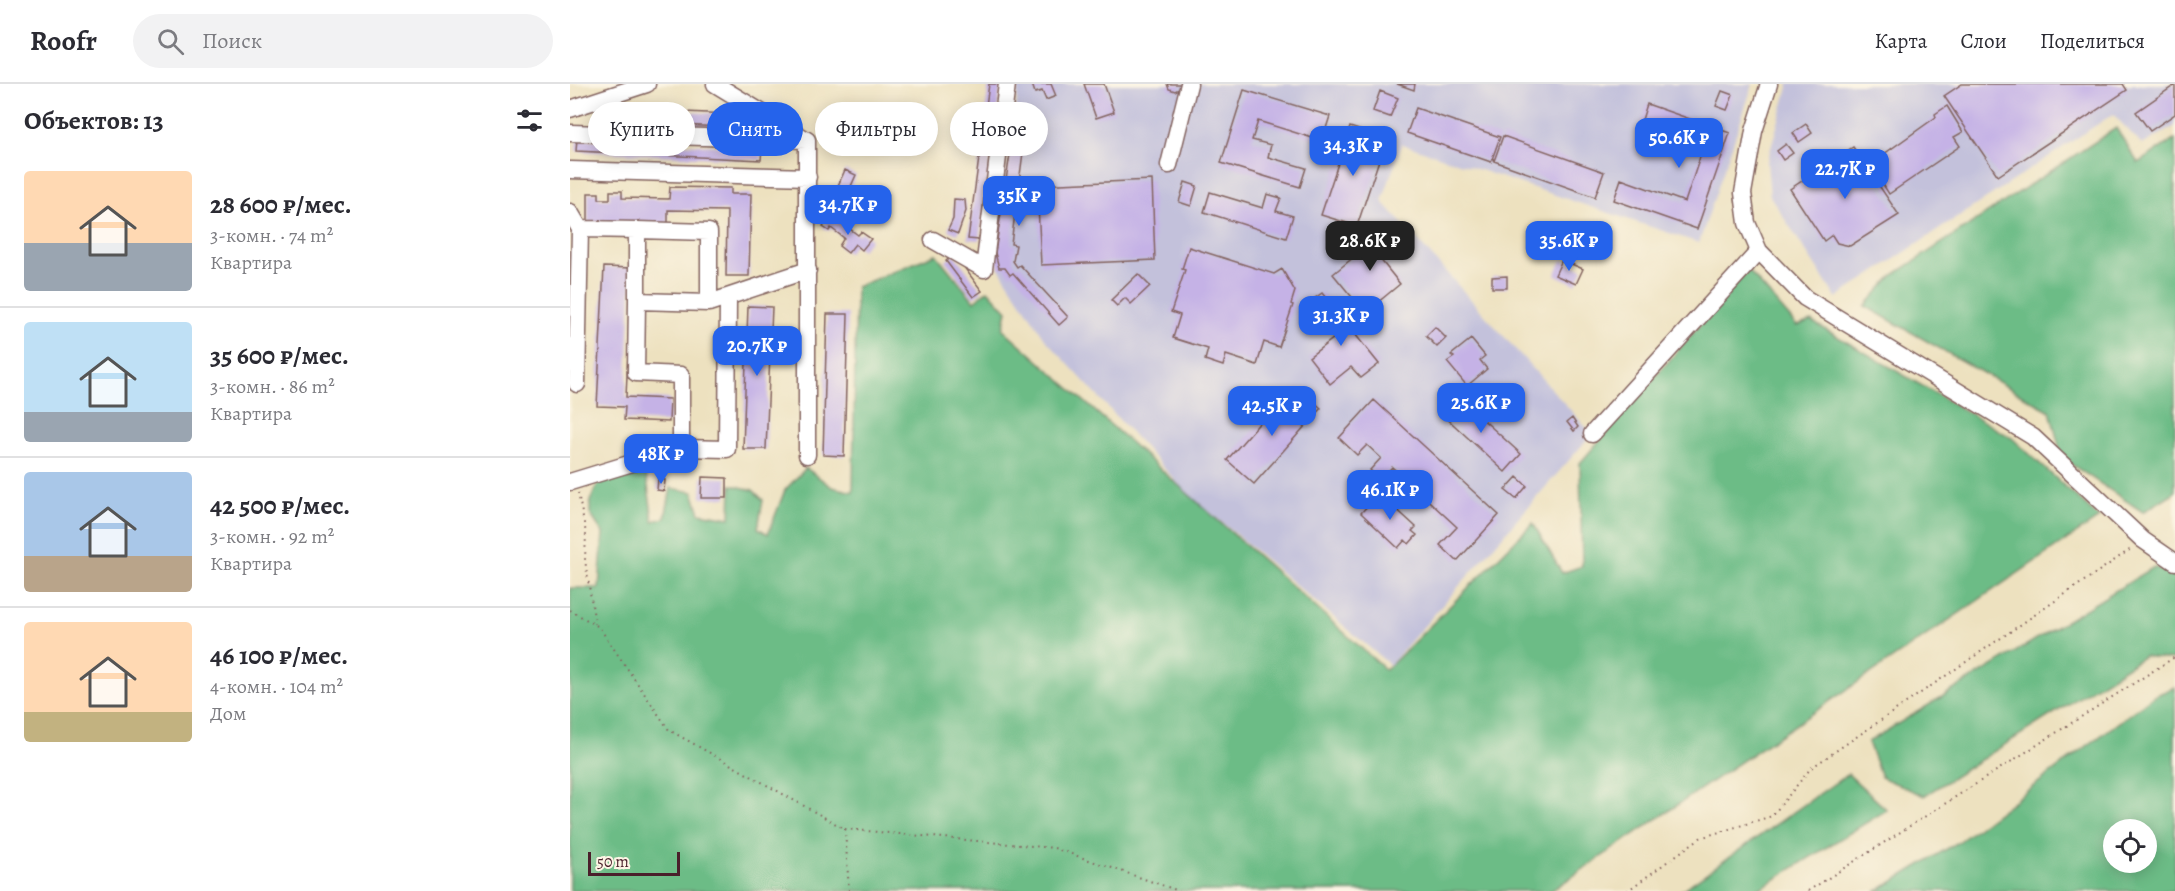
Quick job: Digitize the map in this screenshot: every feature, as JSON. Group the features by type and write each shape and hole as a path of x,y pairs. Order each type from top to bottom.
{"street":[{"path":"715,84 807,140"},
{"path":"933,240 984,269 1007,84"},
{"path":"1169,165 1189,84"},
{"path":"1769,84 1754,131 1743,193 1747,223 1759,251 1805,298 2033,437 2143,540 2175,562"},
{"path":"570,109 637,86"},
{"path":"570,133 807,140"},
{"path":"807,140 807,455"},
{"path":"570,170 808,177"},
{"path":"570,212 580,229 575,264 576,384"},
{"path":"580,229 709,232 709,303"},
{"path":"637,230 636,373 681,375 681,448"},
{"path":"1592,434 1759,251"},
{"path":"637,301 709,303 808,270"},
{"path":"572,481 681,448 727,449 728,298"}],"path":[{"path":"572,481 582,504 586,533 585,560 595,624"},
{"path":"1626,891 1700,838 1772,816 1811,768 2143,540"},
{"path":"570,610 599,627 669,730 845,830 1054,848 1179,891"},
{"path":"1808,891 2175,657"},
{"path":"845,830 849,891"}],"shaded area":[{"path":"1018,84 1753,84 1699,243 1402,144 1382,201 1592,434 1390,665 1185,491 1046,340 999,268 995,253 1010,156 1048,156 1048,102 1017,102"},
{"path":"1789,84 2175,84 2175,126 2142,145 2113,114 1836,298 1770,196 1767,162"}],"green space":[{"path":"2116,128 2138,163 2175,139 2175,492 2143,512 2062,458 2050,411 1865,306 1892,276"},
{"path":"936,254 974,301 988,290 1007,311 1003,329 1386,670 1533,523 1562,573 1582,566 1580,463 1748,270 1797,326 1811,321 2012,438 2099,518 1551,891 570,891 570,588 599,588 603,533 590,514 590,501 603,474 646,473 653,521 665,518 671,488 693,492 700,513 730,518 731,485 753,490 763,500 758,528 768,534 785,490 806,468 832,487 853,492 856,287"},
{"path":"2154,567 2175,575 2175,658 2171,660 2144,656 1924,796 1881,777 1868,742"},
{"path":"2175,687 2175,891 1877,891 1960,841 2154,696"},
{"path":"1848,774 1887,810 1756,891 1681,891"}],"building":[{"path":"989,84 1001,84 998,102 987,102"},
{"path":"1032,84 1051,84 1056,96 1046,100 1042,91 1035,93"},
{"path":"1084,84 1104,84 1114,112 1096,118"},
{"path":"1167,84 1181,84 1175,91 1169,89"},
{"path":"1397,84 1415,84 1414,90"},
{"path":"1962,84 2123,84 2127,90 1998,176 1944,96"},
{"path":"2175,85 2175,114 2150,131 2136,112"},
{"path":"1244,90 1330,116 1322,141 1258,121 1252,140 1271,145 1268,157 1306,168 1300,187 1221,163"},
{"path":"1380,91 1398,98 1390,117 1373,111"},
{"path":"1722,91 1733,95 1727,110 1716,106"},
{"path":"1647,104 1730,133 1697,229 1614,200 1621,179 1685,202 1703,148 1640,126"},
{"path":"1947,106 1963,132 1954,137 1960,146 1889,194 1870,164 1936,117 1935,114"},
{"path":"1416,108 1500,137 1491,162 1407,133"},
{"path":"695,112 707,113 707,126 695,126"},
{"path":"1806,124 1812,133 1799,142 1793,133"},
{"path":"1350,127 1386,139 1357,226 1321,215"},
{"path":"1503,136 1604,172 1595,197 1494,161"},
{"path":"577,139 588,140 588,152 576,151"},
{"path":"1786,144 1793,153 1783,160 1777,151"},
{"path":"695,145 707,145 707,156 761,156 761,160 679,156 695,156"},
{"path":"1853,147 1899,215 1850,246 1837,243 1832,235 1824,241 1790,189"},
{"path":"979,156 991,156 979,240 968,239"},
{"path":"1010,156 1023,156 1011,244 1016,245 1013,261 1017,267 1020,265 1068,317 1059,325 1013,273 1010,275 1005,268 999,268 995,253"},
{"path":"845,170 856,175 839,213 828,208"},
{"path":"1152,180 1155,260 1041,265 1037,185"},
{"path":"1185,182 1197,186 1191,206 1179,202"},
{"path":"670,187 731,188 731,194 751,194 749,276 726,276 727,211 668,210 668,224 588,223 588,193 599,193 599,199 610,199 610,191 622,191 622,198 669,199"},
{"path":"1210,192 1263,208 1267,194 1281,198 1276,211 1293,216 1286,238 1204,212"},
{"path":"954,199 965,200 966,211 958,234 948,230 953,219"},
{"path":"829,218 836,224 838,220 858,235 861,232 871,239 862,250 855,244 848,253 839,246 844,238 831,228 829,231 823,227"},
{"path":"1392,226 1403,240 1380,259 1400,284 1365,313 1333,274"},
{"path":"1189,247 1274,274 1282,269 1295,291 1291,304 1293,305 1279,347 1264,342 1257,365 1226,355 1223,366 1205,360 1208,349 1173,338 1180,315 1171,312 1185,270 1182,269"},
{"path":"954,254 982,291 973,297 946,261"},
{"path":"1562,260 1583,269 1576,284 1555,275"},
{"path":"604,267 632,268 626,397 670,399 669,422 624,420 625,407 597,406"},
{"path":"1138,274 1150,286 1131,304 1125,298 1117,306 1111,300"},
{"path":"1507,276 1507,288 1492,288 1492,277"},
{"path":"1322,293 1379,364 1361,378 1351,367 1330,384 1309,357 1338,335 1311,301"},
{"path":"748,306 772,307 766,449 743,449"},
{"path":"827,314 848,314 844,456 823,455"},
{"path":"1435,327 1446,338 1437,347 1426,336"},
{"path":"1471,339 1485,356 1480,360 1487,369 1467,386 1447,362 1454,357 1451,355"},
{"path":"1286,393 1303,408 1311,399 1321,408 1254,484 1227,460"},
{"path":"1457,396 1521,454 1505,472 1441,413"},
{"path":"1374,400 1499,515 1457,561 1440,545 1457,527 1392,467 1380,480 1370,470 1381,458 1367,445 1357,455 1339,438"},
{"path":"1572,418 1578,427 1574,431 1567,422"},
{"path":"702,477 727,478 727,498 701,498"},
{"path":"1517,477 1527,486 1516,499 1505,490"},
{"path":"658,479 665,480 664,491 657,490"},
{"path":"1379,493 1416,527 1412,531 1417,535 1409,544 1405,540 1398,548 1361,513"}]}
